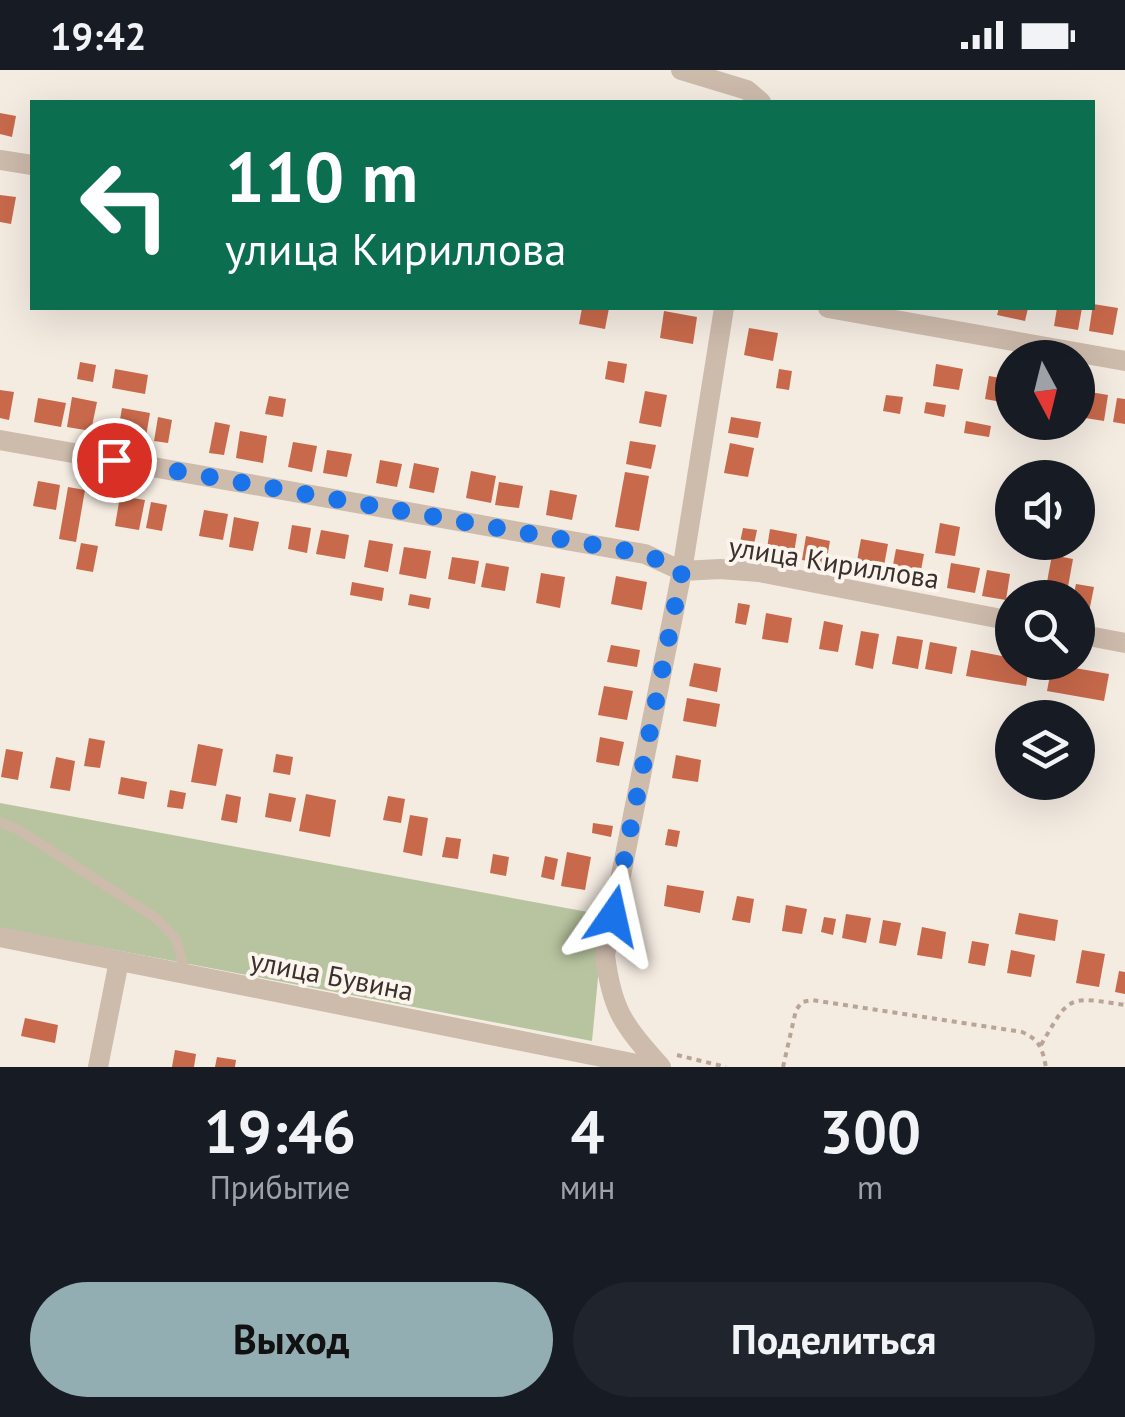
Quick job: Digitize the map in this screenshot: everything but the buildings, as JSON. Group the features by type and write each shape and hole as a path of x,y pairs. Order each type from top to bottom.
{"street":[{"path":"681,70 747,90 759,100"},
{"path":"0,160 30,165"},
{"path":"661,1067 623,1023 610,993 605,955 682,571 724,310"},
{"path":"839,310 1125,361"},
{"name":"улица Кириллова","path":"0,440 645,554 682,571 759,572 995,618"},
{"path":"1095,637 1125,643"},
{"name":"улица Бувина","path":"0,937 649,1067"},
{"path":"98,1067 119,961"}],"lane":[{"path":"0,822 19,830 156,918 176,939 186,974"}],"path":[{"path":"783,1067 796,1010 802,1002 812,1000 1022,1032 1041,1045 1046,1067"},
{"path":"1041,1045 1063,1006 1072,1000 1125,1005"}],"green space":[{"path":"0,803 604,915 592,1041 0,928"}],"route":[{"path":"114,460 645,554 682,571 613,916"}]}
